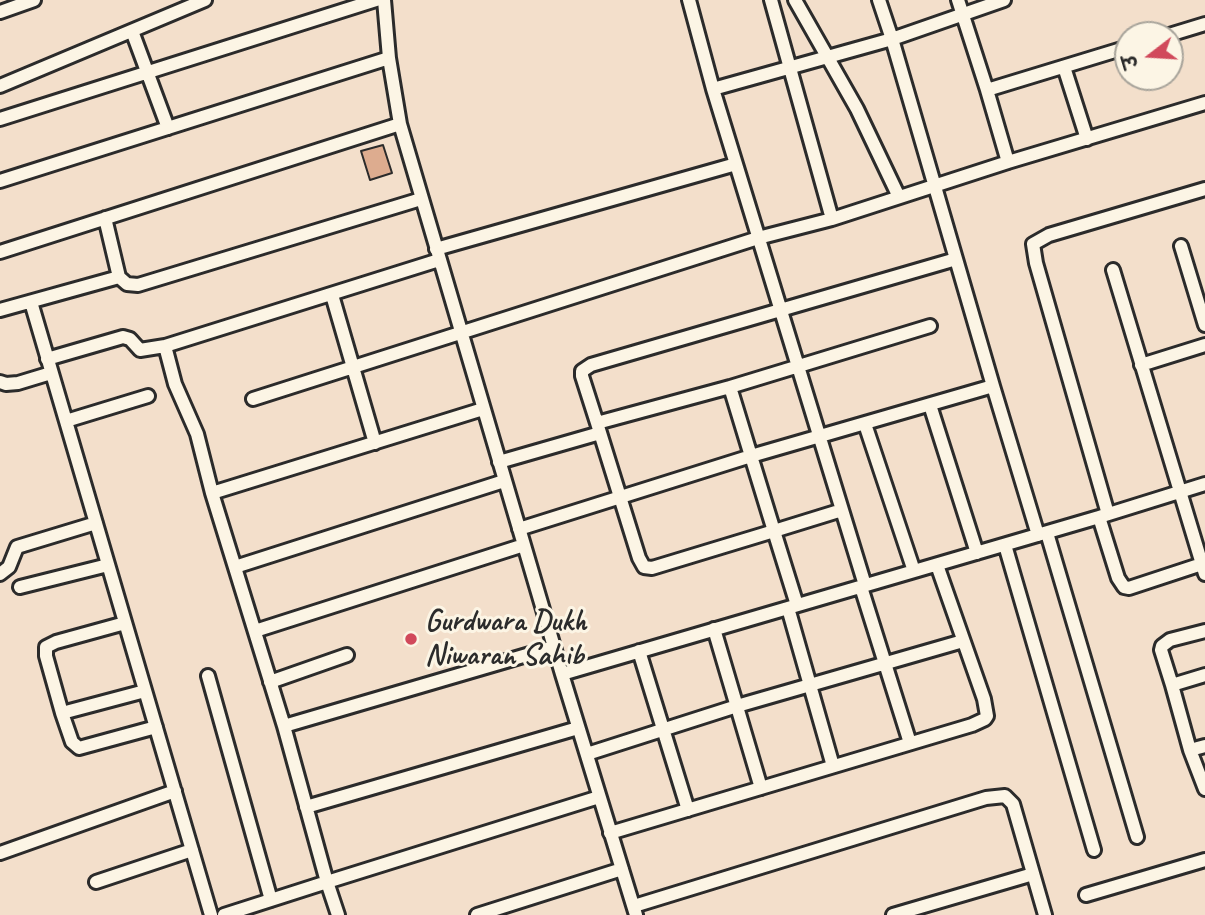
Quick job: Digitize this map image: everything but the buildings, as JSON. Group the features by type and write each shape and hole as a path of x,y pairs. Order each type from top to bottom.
{"street":[{"path":"0,12 34,0"},
{"path":"0,119 376,0"},
{"path":"384,0 389,58 400,124 523,545 635,911 995,796 1005,796 1013,804 1045,915"},
{"path":"689,0 713,89 910,743"},
{"path":"771,0 832,219"},
{"path":"796,0 829,57 899,197"},
{"path":"879,0 993,386 1043,534 1137,837"},
{"path":"713,89 892,38 960,6 1004,0"},
{"path":"0,86 200,1"},
{"path":"960,6 1008,162"},
{"path":"1184,30 1205,24"},
{"path":"132,31 168,128"},
{"path":"987,90 1114,51"},
{"path":"0,181 389,58"},
{"path":"1064,67 1087,139"},
{"path":"253,399 758,238 832,219 1008,162 1205,103"},
{"path":"0,252 400,124"},
{"path":"47,359 123,337 130,339 140,350 165,346 332,295 438,255 736,164"},
{"path":"1113,270 1204,567 1124,587 1118,578 1104,516 1035,263 1033,244 1049,235 1205,189"},
{"path":"105,218 119,277 127,284 138,285 421,199"},
{"path":"1181,246 1205,325"},
{"path":"842,510 644,567 582,376 585,368 956,259"},
{"path":"0,310 119,277"},
{"path":"332,295 375,443"},
{"path":"31,302 211,915"},
{"path":"499,462 599,428 930,326"},
{"path":"1141,365 1205,345"},
{"path":"165,346 175,384 197,434 212,493 284,726 338,915"},
{"path":"0,382 18,383 51,373"},
{"path":"519,530 751,456 993,386"},
{"path":"730,387 774,531 810,685 833,766"},
{"path":"66,421 148,396"},
{"path":"930,405 977,553"},
{"path":"212,493 483,409"},
{"path":"865,424 914,571"},
{"path":"235,567 505,481"},
{"path":"562,674 1205,484"},
{"path":"0,573 9,567 17,547 96,523"},
{"path":"255,631 523,545"},
{"path":"1005,545 1094,850"},
{"path":"20,587 108,565"},
{"path":"610,833 978,723 987,716 984,699 937,565"},
{"path":"125,623 46,647 46,656 62,713 72,742 79,748 156,727"},
{"path":"714,629 761,788"},
{"path":"1205,631 1170,640 1161,650 1190,750 1205,789"},
{"path":"587,754 737,706 963,641"},
{"path":"284,726 554,647"},
{"path":"639,651 688,810"},
{"path":"270,682 347,655"},
{"path":"1172,685 1205,675"},
{"path":"208,676 271,900"},
{"path":"62,713 145,691"},
{"path":"306,807 578,728"},
{"path":"1190,750 1205,746"},
{"path":"0,853 175,791"},
{"path":"224,915 599,797"},
{"path":"96,882 192,850"},
{"path":"1086,895 1205,860"},
{"path":"477,915 622,869"},
{"path":"893,915 1033,874"}],"place":[{"name":"Gurdwara Dukh Niwaran Sahib","path":"411,639"}]}
